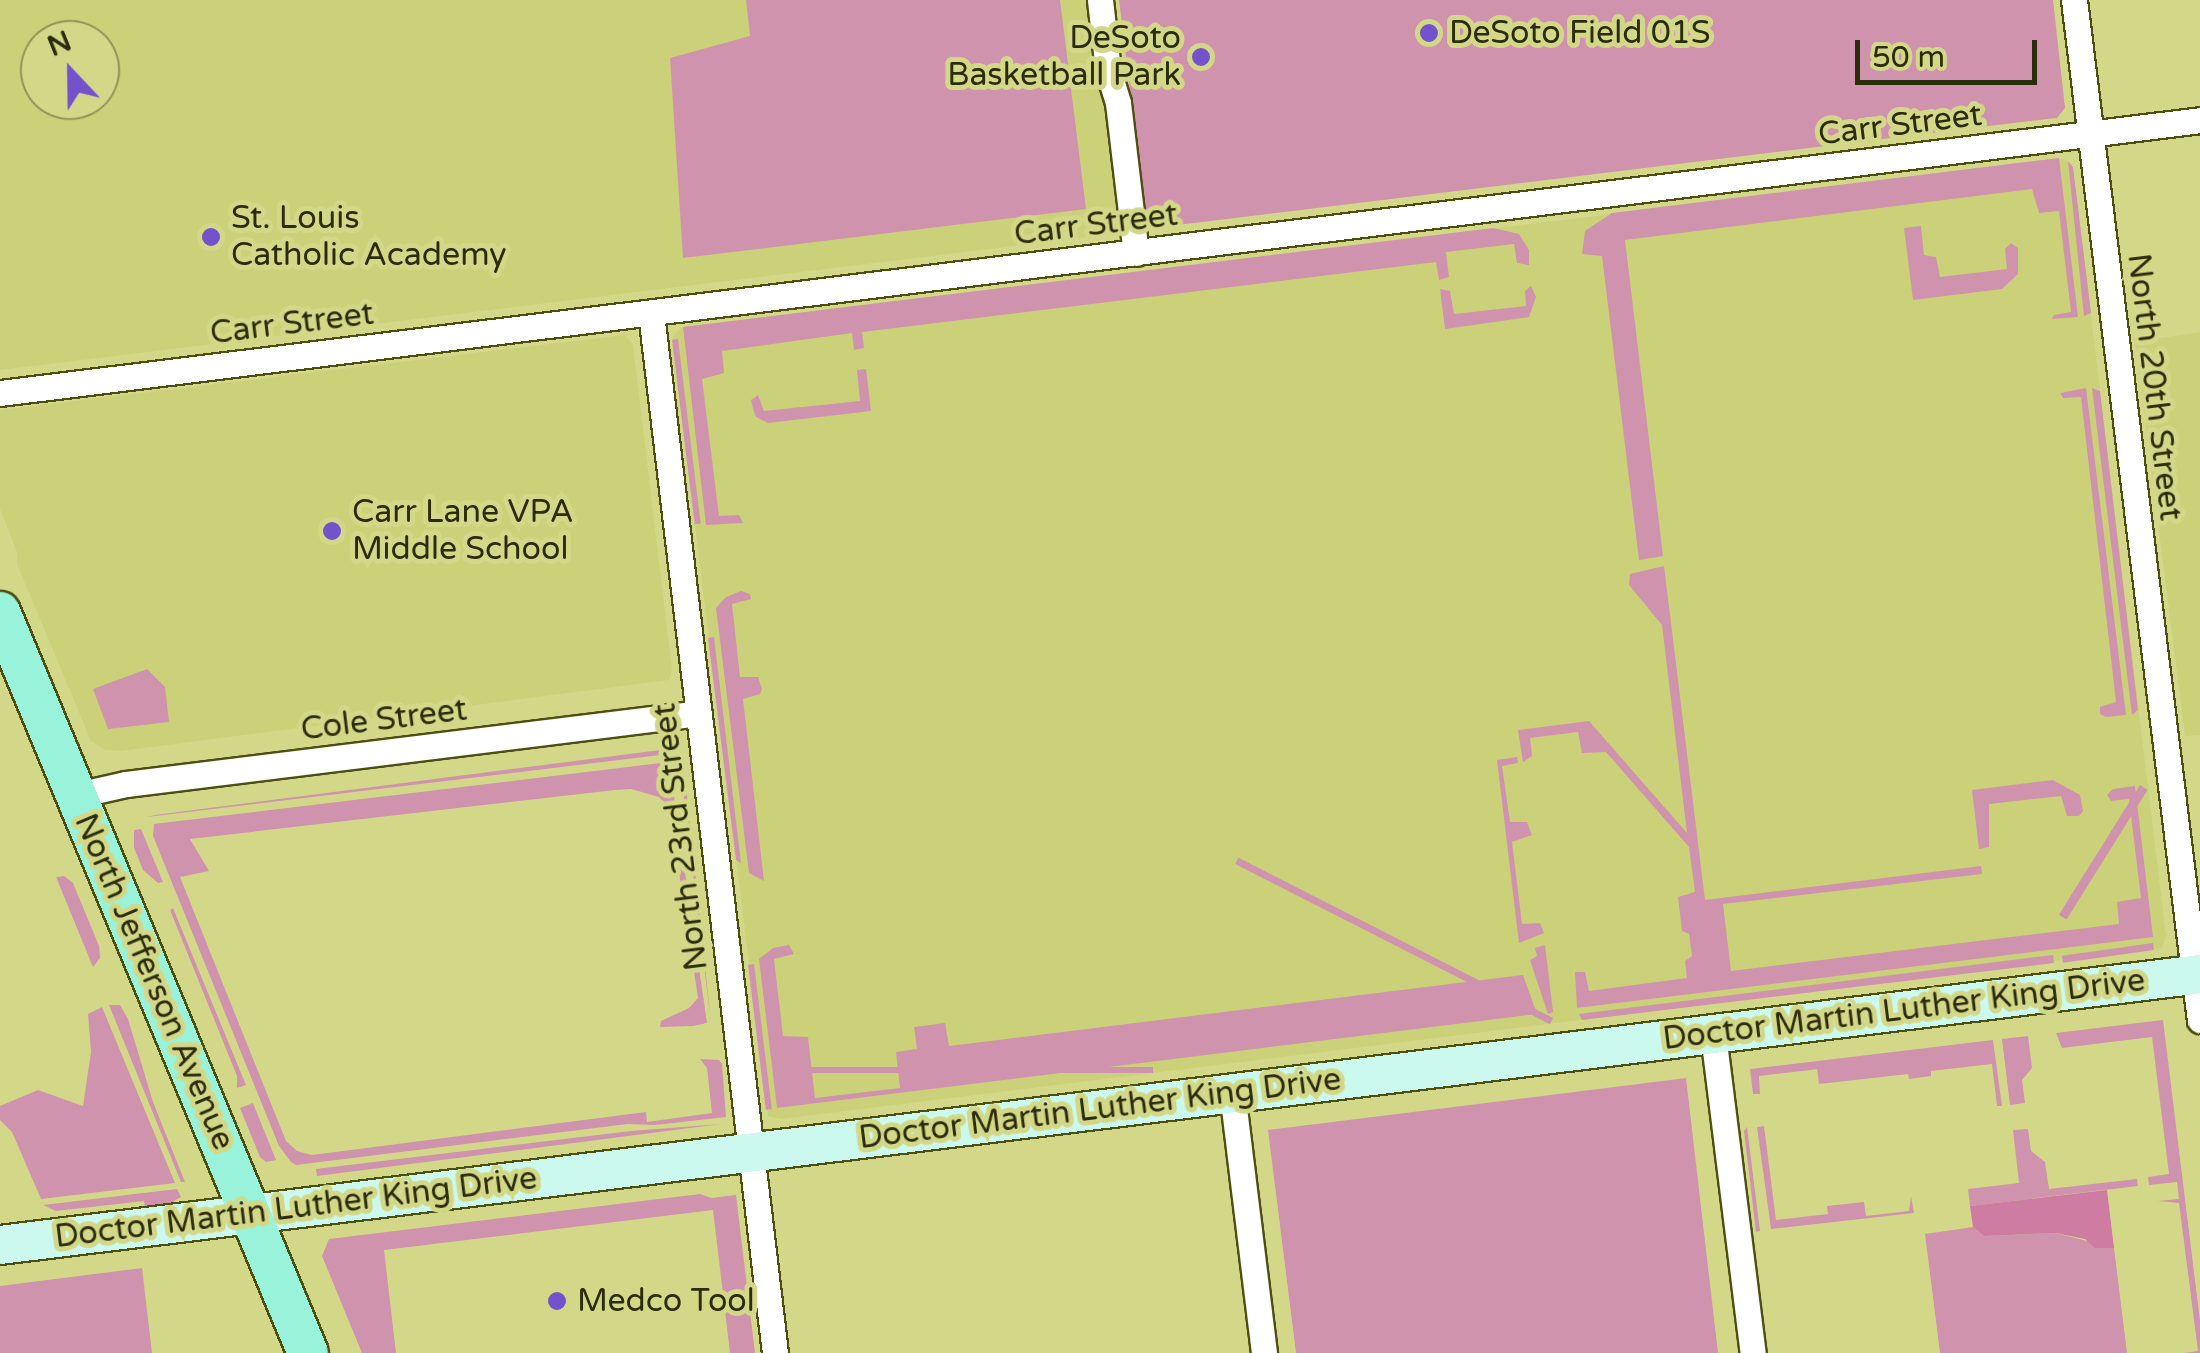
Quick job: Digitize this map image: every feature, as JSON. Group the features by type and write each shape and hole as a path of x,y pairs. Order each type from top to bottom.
{"main road":[{"name":"North Jefferson Avenue","path":"0,612 308,1353"},
{"name":"Doctor Martin Luther King Drive","path":"0,1244 2197,974"}],"street":[{"path":"1100,0 1108,70 1118,102 1136,253"},
{"name":"North 20th Street","path":"2074,0 2200,1020"},
{"name":"Carr Street","path":"0,392 2200,120"},
{"name":"North 23rd Street","path":"651,313 775,1353"},
{"name":"Cole Street","path":"77,795 137,783 699,713"},
{"path":"1713,1034 1753,1353"},
{"path":"1232,1092 1264,1353"}],"shaded area":[{"path":"0,0 1089,0 1120,233 0,370"},
{"path":"746,0 1060,0 1086,209 683,258 670,58 750,36"},
{"path":"1119,0 2053,0 2065,108 2057,118 1153,228 1146,219"},
{"path":"2059,158 2078,317 2052,319 2054,315 2071,312 2059,211 2039,213 2032,189 1625,240 1663,556 1639,560 1602,256 1582,254 1585,231 1612,213"},
{"path":"2065,159 2073,167 2166,936 2162,948 781,1119 768,1116 672,340 676,332 683,327"},
{"path":"2068,161 2073,167 2091,313 2084,316"},
{"path":"1921,226 1924,255 1936,257 1940,277 2007,269 2005,249 2011,243 2018,248 2018,274 2002,289 1913,300 1904,228"},
{"path":"1493,228 1519,234 1529,250 1529,265 1517,263 1514,244 1446,252 1449,277 1439,280 1436,262 862,332 864,348 854,350 852,333 722,351 724,373 702,379 719,516 739,515 743,523 706,525 683,327"},
{"path":"1531,286 1536,297 1529,317 1445,329 1440,289 1450,291 1454,314 1526,306 1525,291"},
{"path":"2200,332 2200,735 2185,736 2135,342"},
{"name":"Carr Lane VPA Middle School","path":"625,335 633,345 672,670 669,680 121,751 105,750 91,741 17,564 17,552 0,509 0,410"},
{"path":"678,339 701,524 695,524 672,340"},
{"path":"866,369 871,411 768,423 756,417 751,400 758,395 764,411 860,401 857,370"},
{"path":"2086,388 2126,715 2106,717 2100,714 2100,707 2116,702 2081,397 2063,398 2060,393"},
{"path":"2092,388 2100,391 2138,710 2132,715"},
{"path":"1664,566 1705,900 1981,866 1982,874 1723,904 1731,971 2119,924 2117,902 2141,898 2129,799 2111,801 2107,795 2113,789 2135,786 2153,937 1577,1008 1575,972 1585,972 1589,991 1687,978 1685,961 1692,956 1689,934 1682,931 1678,897 1695,892 1689,847 1606,752 1582,753 1578,732 1530,738 1532,756 1523,762 1518,730 1589,721 1687,833 1662,625 1629,585 1630,574"},
{"path":"741,591 750,594 751,599 732,604 740,677 758,677 762,689 760,694 743,699 764,881 749,873 716,608 726,597"},
{"path":"714,637 741,863 736,860 708,638"},
{"path":"147,669 165,687 169,722 108,729 93,689"},
{"path":"668,749 669,754 147,817 155,815"},
{"path":"1517,757 1518,763 1502,766 1510,822 1527,822 1532,835 1512,842 1522,924 1540,923 1544,933 1519,943 1497,760"},
{"path":"669,762 707,1023 693,1026 660,1027 661,1021 689,1008 698,998 669,807 659,797 631,789 615,790 190,839 209,871 180,877 286,1141 297,1151 312,1155 646,1112 647,1122 712,1113 707,1068 700,1059 719,1060 722,1064 726,1117 628,1124 296,1165 291,1162 279,1146 153,836 154,824"},
{"path":"680,765 684,766 711,1023"},
{"path":"2053,780 2080,795 2083,811 2079,816 2067,816 2061,796 1989,804 1989,847 1979,849 1972,790"},
{"path":"2140,785 2148,790 2067,920 2059,915"},
{"path":"141,829 163,882 158,883 143,870 134,848 134,830"},
{"path":"1238,858 1553,1018 1550,1024 1235,864"},
{"path":"64,876 73,883 99,946 100,958 93,967 56,877"},
{"path":"173,908 246,1085 237,1088 237,1076 170,910"},
{"path":"2153,943 2154,950 2063,963 2062,956"},
{"path":"789,945 794,954 774,959 783,1036 808,1037 815,1098 900,1088 896,1052 917,1049 914,1027 945,1023 949,1046 1523,975 1537,1014 777,1108 759,959 773,948"},
{"path":"1545,945 1553,1012 1548,1014 1530,960 1537,956 1535,948"},
{"path":"2053,955 2054,963 1582,1020 1579,1014"},
{"path":"754,964 772,1109 766,1110 748,965"},
{"path":"109,1005 120,1005 128,1019 153,1102 185,1182 181,1182"},
{"path":"102,1007 175,1183 41,1199 12,1132 0,1120 0,1106 38,1090 83,1106 91,1052 88,1014"},
{"path":"2163,1020 2200,1321 2200,1353 2184,1353 2198,1351 2179,1203 2158,1201 2179,1199 2177,1182 2149,1185 2148,1177 2169,1174 2152,1037 2062,1048 2056,1033"},
{"path":"2028,1036 2032,1068 2022,1080 2025,1103 2010,1105 2002,1039"},
{"path":"1993,1040 2002,1106 1997,1106 1992,1064 1931,1071 1931,1076 1909,1079 1908,1074 1819,1084 1817,1069 1759,1076 1760,1094 1753,1094 1750,1069"},
{"path":"777,1067 1153,1067 1153,1073 777,1073"},
{"path":"1686,1078 1718,1353 1296,1353 1268,1130"},
{"path":"253,1103 276,1160 266,1162 260,1157 240,1108"},
{"path":"721,1124 317,1176 316,1169 631,1131"},
{"path":"1764,1126 1776,1220 1828,1214 1827,1206 1864,1202 1866,1216 1909,1211 1911,1196 1914,1213 1771,1229 1757,1127"},
{"path":"1747,1127 1760,1231 1756,1232 1744,1131"},
{"path":"2028,1129 2031,1151 2045,1162 2049,1189 2137,1179 2138,1186 1970,1206 1968,1189 2019,1183 2013,1130"},
{"path":"177,1189 181,1197 162,1208 145,1209 144,1201 56,1211 43,1205"},
{"path":"2107,1190 2114,1248 2095,1248 2085,1239 2056,1233 1984,1236 1973,1227 1970,1206"},
{"path":"700,1194 711,1198 736,1195 755,1353 730,1353 713,1210 384,1250 396,1353 362,1353 322,1256 329,1239"},
{"path":"1973,1227 1984,1236 2056,1233 2114,1248 2127,1353 1940,1353 1925,1234"},
{"path":"142,1268 152,1353 0,1353 0,1286"}],"place":[{"name":"DeSoto Field 01S","path":"1429,33"},
{"name":"DeSoto Basketball Park","path":"1201,57"},
{"name":"St. Louis Catholic Academy","path":"211,237"},
{"name":"Carr Lane VPA Middle School","path":"332,531"},
{"name":"Medco Tool","path":"557,1301"}]}
